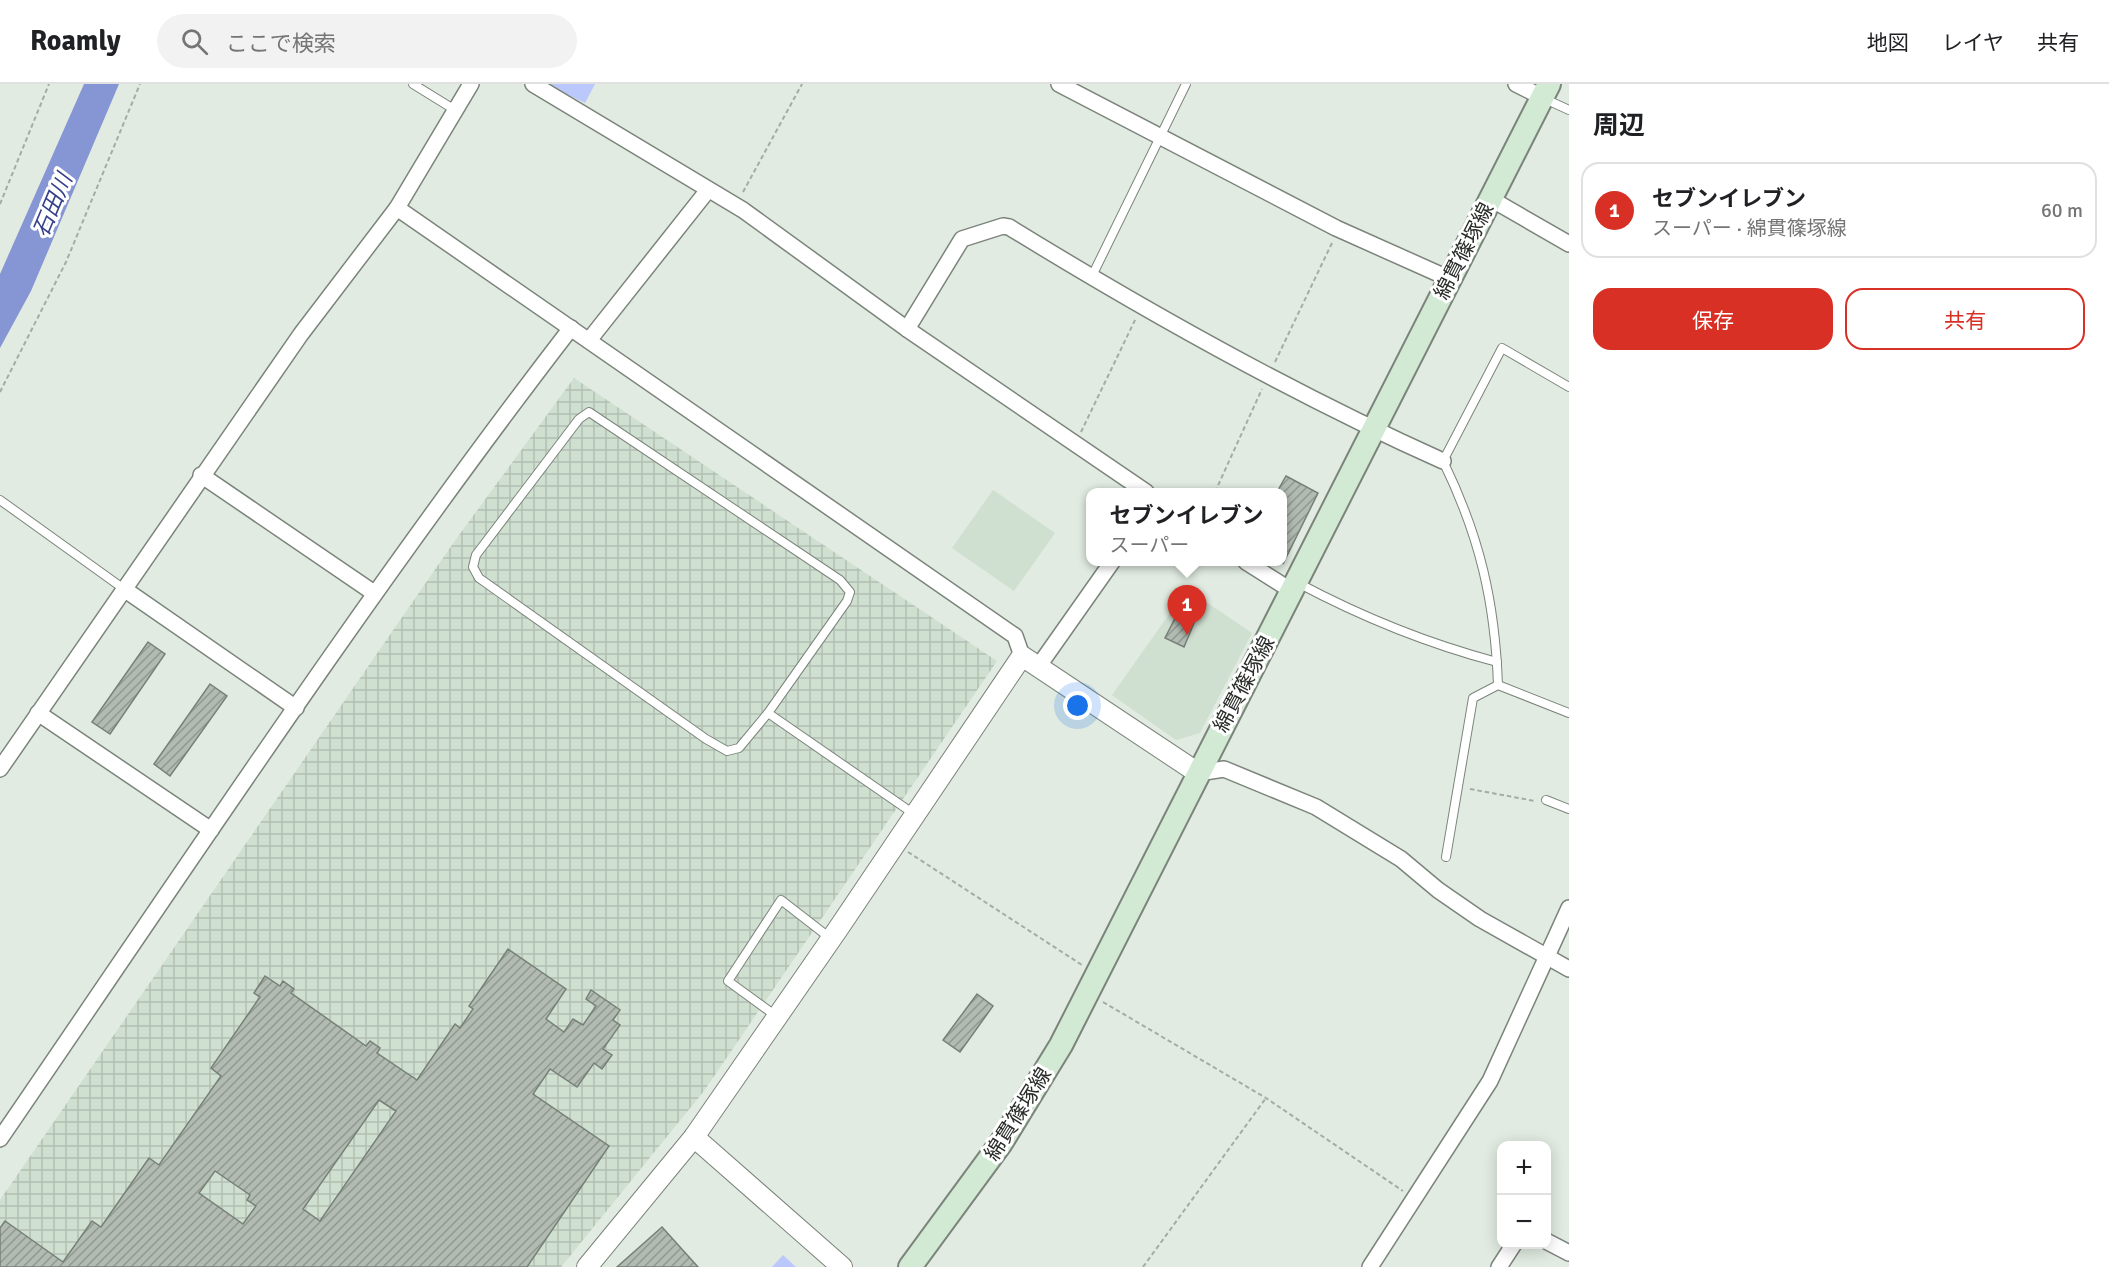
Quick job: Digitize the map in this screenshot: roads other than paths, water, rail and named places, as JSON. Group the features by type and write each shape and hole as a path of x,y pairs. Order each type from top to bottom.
{"main road":[{"name":"綿貫篠塚線","path":"910,1267 1001,1143 1056,1054 1545,91"}],"street":[{"path":"0,770 201,475 302,333 398,208 471,84"},
{"path":"533,84 736,206 907,329 1140,488"},
{"path":"1059,84 1339,229 1450,279"},
{"path":"1516,84 1545,91"},
{"path":"590,339 708,190"},
{"path":"1491,199 1569,244"},
{"path":"398,208 1015,636 1030,661 1198,773 1224,770 1316,807 1401,859 1438,890 1480,919 1569,969"},
{"path":"907,329 962,239 968,235 1009,227 1141,308 1374,430 1443,461"},
{"path":"0,1138 374,593 498,422 571,328"},
{"path":"201,475 374,593"},
{"path":"587,1267 694,1137 915,815 1030,661 1108,566"},
{"path":"1255,566 1294,587"},
{"path":"124,589 296,708"},
{"path":"39,713 211,830"},
{"path":"1370,1267 1490,1081 1569,908"},
{"path":"694,1137 842,1267"},
{"path":"1551,1244 1569,1253"},
{"path":"1499,1267 1511,1249"}],"lane":[{"path":"413,84 455,110"},
{"path":"1091,278 1186,84"},
{"path":"1545,91 1569,110"},
{"path":"1498,686 1487,580 1480,551 1443,461 1502,348 1569,387"},
{"path":"589,412 840,580 850,592 847,602 768,713 739,748 727,751 479,578 476,573 473,567 476,555 579,419 589,412"},
{"path":"0,500 124,589"},
{"path":"1294,587 1474,656 1497,662"},
{"path":"1446,857 1473,698 1498,686 1569,713"},
{"path":"768,713 915,815"},
{"path":"1545,802 1569,809"},
{"path":"777,1017 728,981 781,900 831,939"}],"water":[{"name":"石田川","path":"84,84 119,84 31,291 0,348 0,274"}],"place":[{"name":"セブンイレブン","path":"1187,635"}]}
